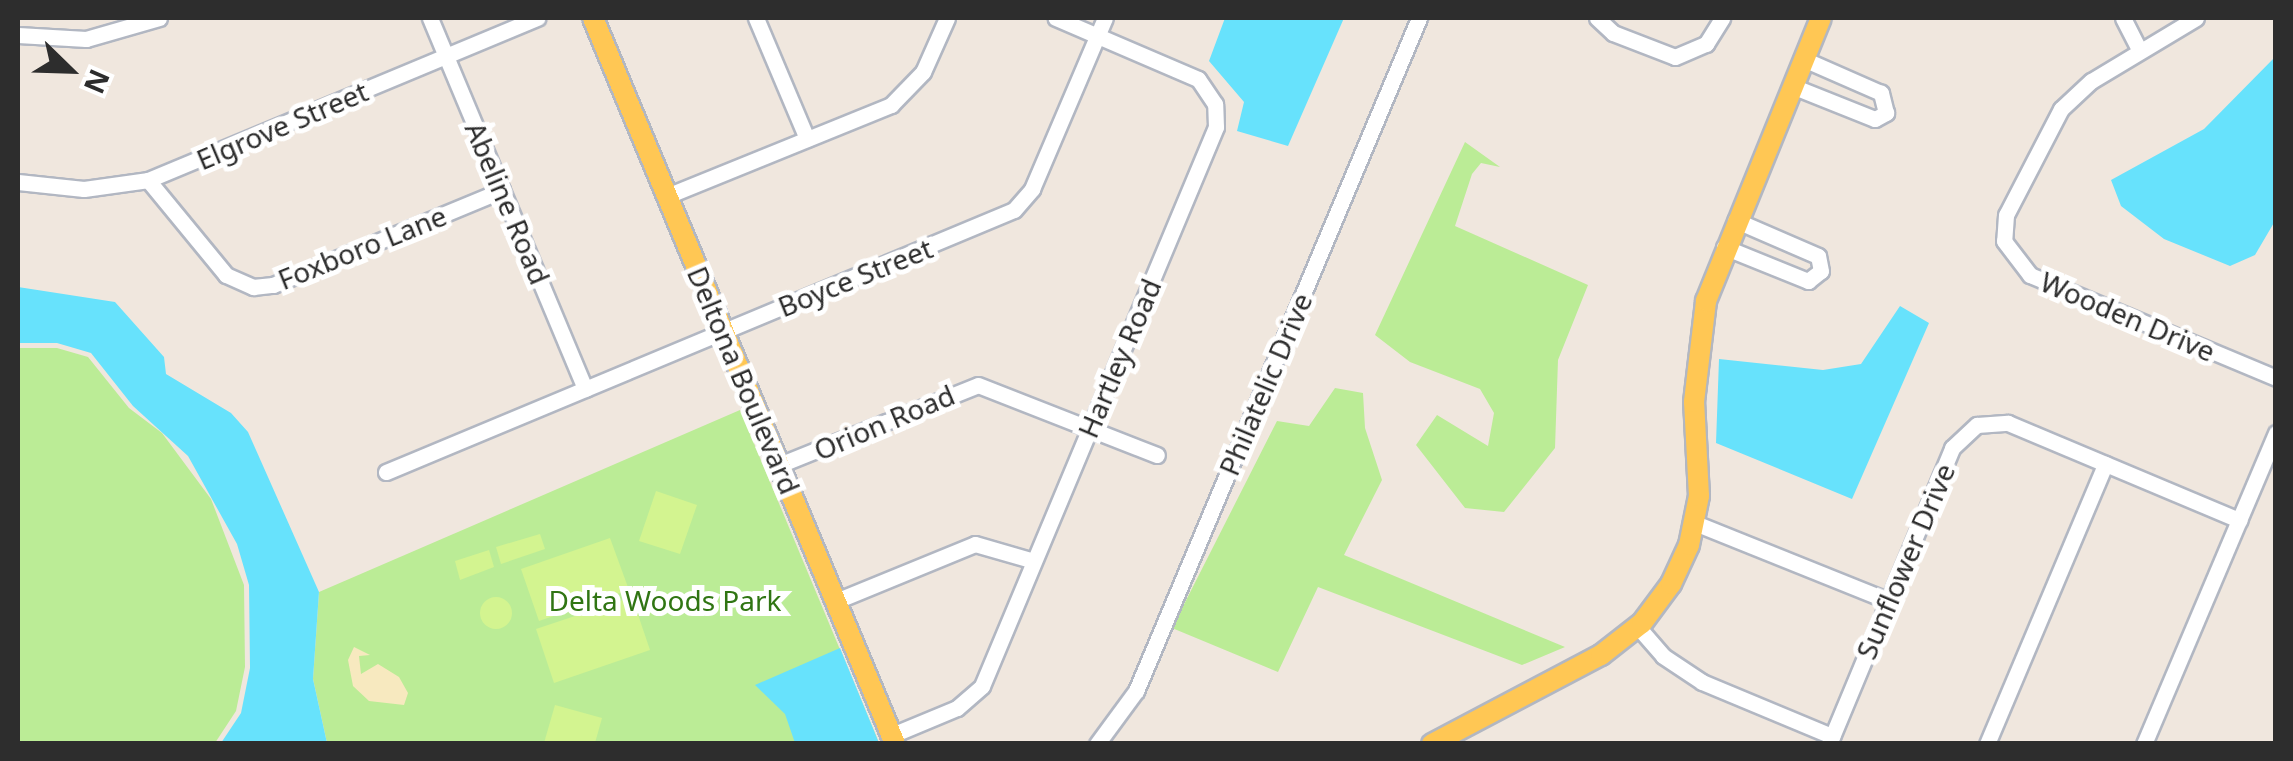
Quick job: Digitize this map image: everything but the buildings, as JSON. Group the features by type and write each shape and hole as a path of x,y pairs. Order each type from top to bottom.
{"main road":[{"name":"Deltona Boulevard","path":"593,18 894,739"},
{"path":"1432,744 1601,655 1638,627 1671,584 1695,522 1695,366 1724,247 1821,18"}],"street":[{"path":"18,35 86,39 160,18"},
{"name":"Abeline Road","path":"430,18 585,389"},
{"name":"Elgrove Street","path":"18,182 84,189 148,180 538,18"},
{"path":"756,18 807,139"},
{"path":"667,196 903,96 923,72 948,18"},
{"name":"Hartley Road","path":"894,739 975,695 1217,116 1198,79 1056,18"},
{"name":"Boyce Street","path":"386,472 1014,210 1032,189 1105,18"},
{"name":"Philatelic Drive","path":"1097,744 1136,691 1419,18"},
{"path":"1597,18 1612,33 1675,57 1706,44 1722,18"},
{"path":"2123,18 2140,51"},
{"name":"Wooden Drive","path":"2196,18 2077,93 2048,127 2006,216 2008,252 2030,275 2276,378"},
{"path":"1792,86 1875,119 1886,112 1882,93 1803,60"},
{"name":"Foxboro Lane","path":"148,180 226,275 253,287 272,286 502,190"},
{"path":"1724,247 1808,281 1821,272 1818,256 1735,220"},
{"name":"Orion Road","path":"780,465 978,385 1157,455"},
{"name":"Sunflower Drive","path":"1831,740 1952,448 1967,431 2008,423 2239,520"},
{"path":"2144,744 2276,433"},
{"path":"1987,744 2104,464"},
{"path":"1695,522 1888,601"},
{"path":"836,600 975,544 1034,560"},
{"path":"1638,627 1663,656 1702,682 1831,740"},
{"path":"1110,731 1124,744"}],"green space":[{"path":"1465,142 1500,167 1481,163 1472,174 1455,226 1588,285 1558,360 1555,448 1504,512 1465,508 1416,445 1437,415 1488,446 1494,413 1480,389 1410,362 1375,335"},
{"path":"18,348 57,348 88,357 129,408 162,433 211,499 244,585 245,667 236,711 215,743 18,743"},
{"path":"1335,388 1363,393 1365,428 1382,480 1344,555 1565,647 1522,665 1318,587 1278,672 1172,628 1277,421 1309,426"},
{"name":"Delta Woods Park","path":"740,410 879,743 327,743 313,679 319,592"},
{"path":"656,491 697,505 680,554 639,541"},
{"path":"540,534 545,549 501,564 496,547"},
{"path":"610,538 629,590 539,621 521,569"},
{"path":"489,550 494,567 460,580 455,561"},
{"path":"496,597 507,602 512,613 507,624 496,629 485,624 480,613 485,602"},
{"path":"632,597 650,650 554,683 536,629"},
{"path":"555,705 602,718 595,743 544,743"}],"sand":[{"path":"354,647 370,655 359,656 361,674 378,664 399,677 408,693 404,705 369,701 353,686 348,660"}],"water":[{"path":"1225,18 1344,18 1288,146 1237,131 1244,102 1209,61"},
{"path":"2275,57 2275,221 2255,255 2230,266 2164,239 2121,206 2111,180 2204,129"},
{"path":"18,287 115,302 164,357 166,374 231,413 248,432 319,592 313,679 327,743 221,743 241,713 250,668 249,585 237,544 188,456 133,406 91,353 57,343 18,343"},
{"path":"1900,306 1929,323 1852,499 1716,443 1719,359 1823,370 1861,364"},
{"path":"840,648 879,743 795,743 785,714 755,685"}]}
